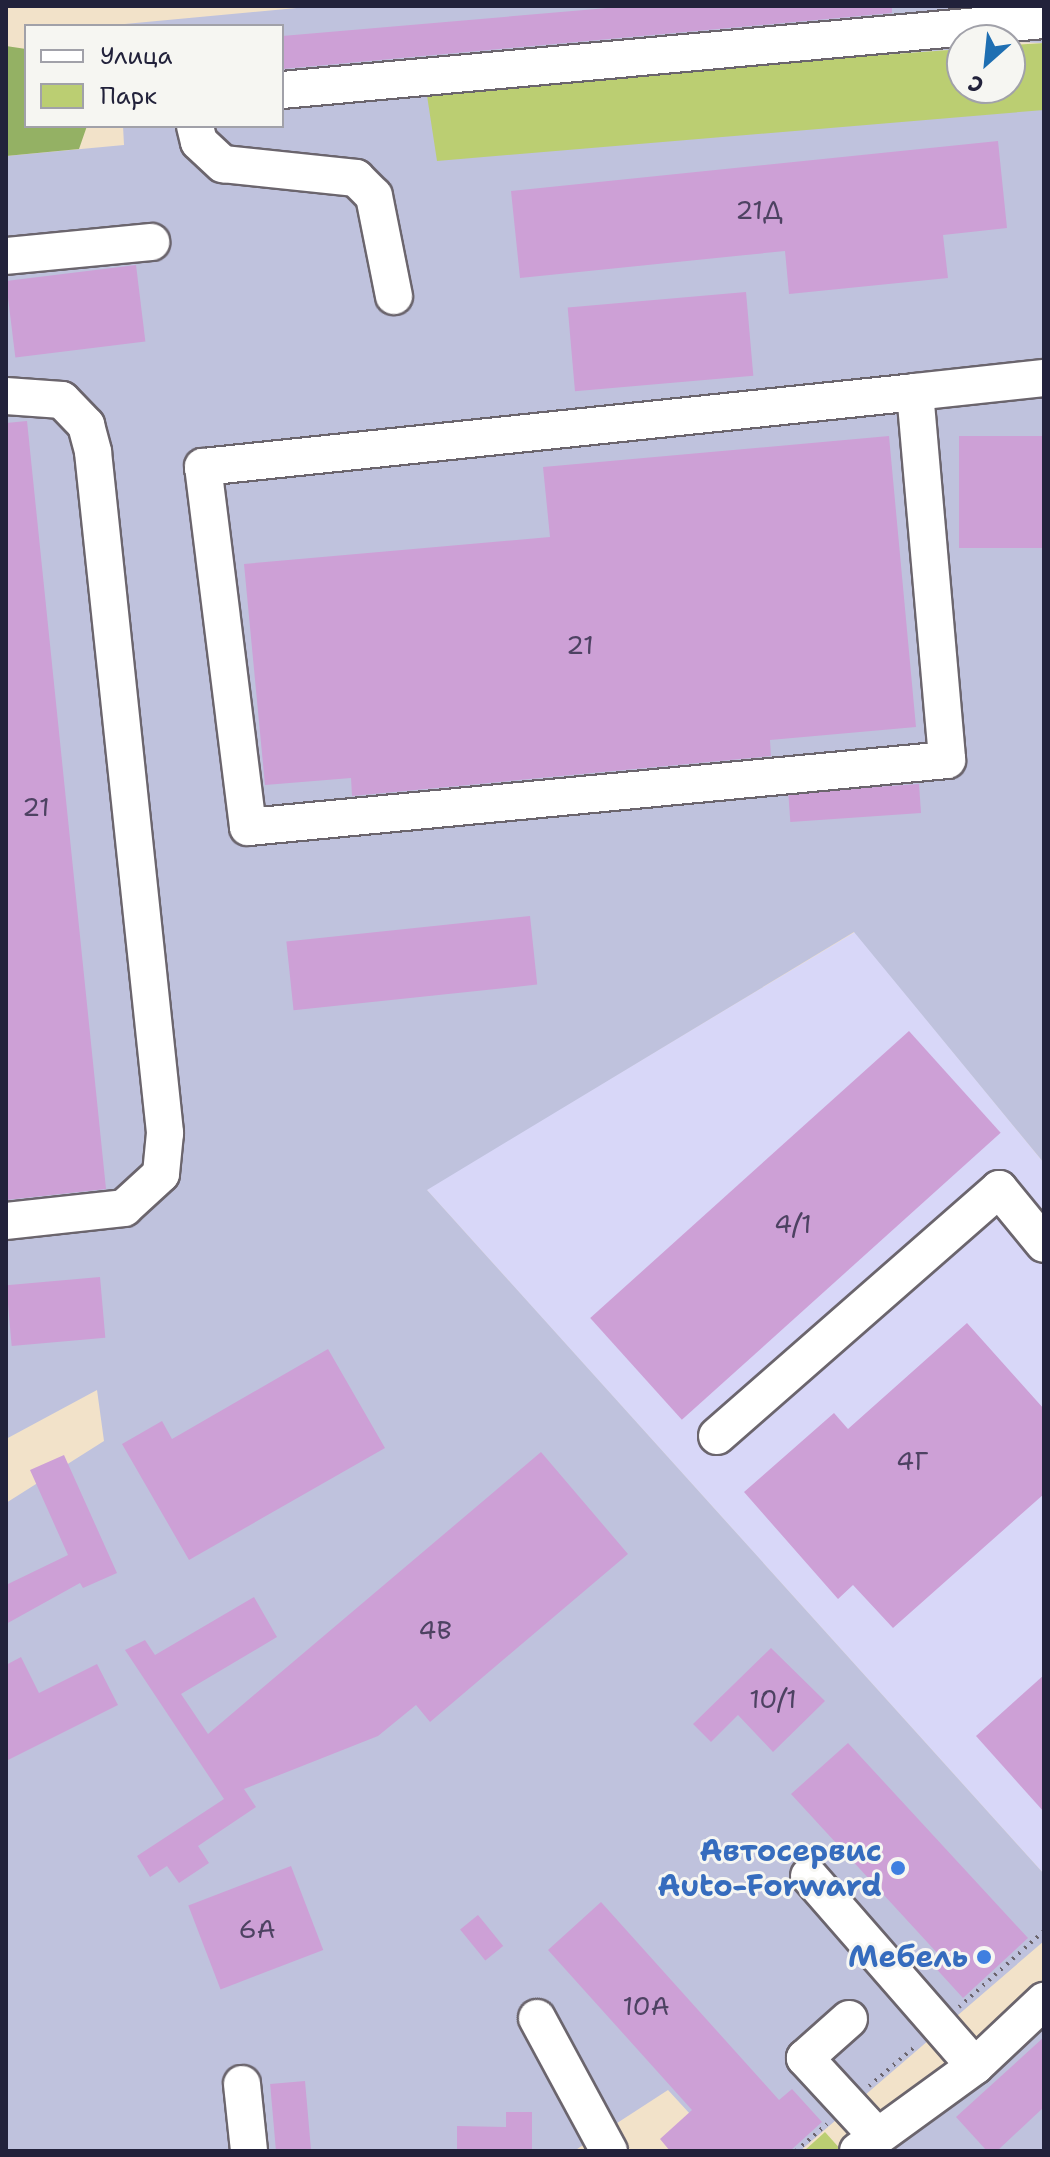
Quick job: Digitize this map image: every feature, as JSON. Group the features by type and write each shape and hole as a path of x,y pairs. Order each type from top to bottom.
{"street":[{"path":"284,90 1044,20"},
{"path":"196,128 199,142 223,164 356,178 374,196 394,296"},
{"path":"6,256 151,242"},
{"path":"915,392 947,760 248,827 203,467 1044,378"},
{"path":"6,396 62,400 86,425 93,452 165,1133 161,1174 124,1208 6,1221"},
{"path":"717,1436 999,1189 1044,1244"},
{"path":"809,1876 975,2066"},
{"path":"849,2019 805,2058 867,2143 975,2066 1044,2001"},
{"path":"537,2018 609,2151"},
{"path":"242,2084 249,2151"}],"shaded area":[{"path":"318,6 1044,6 1044,43 1026,42 1026,24 946,24 946,50 427,89 1044,110 1044,1163 854,932 427,1190 1044,1874 1044,1941 800,2151 724,2151 668,2090 574,2151 6,2151 6,1503 104,1441 97,1390 6,1439 6,156 124,145 123,128 284,128 284,24 125,24"},
{"path":"855,932 1044,1163 1044,1874 426,1189"},
{"path":"1044,1989 1044,2151 890,2151 891,2120"}],"green space":[{"path":"1044,43 1044,110 437,161 426,89 946,50 946,104 1026,104 1026,44"},
{"path":"6,46 24,49 24,128 86,128 79,149 6,156"},
{"path":"825,2132 842,2151 804,2151"}],"building":[{"path":"631,6 892,6 892,13 284,69 284,36"},
{"path":"998,141 1007,228 943,235 948,278 789,294 785,251 520,278 511,191"},
{"path":"136,265 145,341 15,357 6,281"},
{"path":"746,292 753,376 575,391 568,308"},
{"path":"27,421 106,1189 6,1200 6,423"},
{"path":"889,436 916,727 770,740 771,756 352,796 351,778 265,785 244,564 550,537 543,467"},
{"path":"959,436 1044,436 1044,548 959,548"},
{"path":"919,784 921,813 790,822 788,793"},
{"path":"530,916 537,985 294,1010 286,942"},
{"path":"909,1031 1001,1133 682,1420 590,1318"},
{"path":"100,1277 105,1338 12,1346 6,1285"},
{"path":"967,1323 1044,1409 1044,1494 893,1628 853,1585 838,1599 744,1492 834,1413 848,1429"},
{"path":"328,1349 385,1448 189,1560 122,1444 162,1421 172,1439"},
{"path":"541,1452 628,1554 430,1722 416,1705 378,1736 244,1789 256,1807 198,1846 209,1863 179,1883 167,1866 150,1877 137,1856 224,1799 125,1650 145,1640 155,1655 254,1597 277,1637 181,1694 208,1734"},
{"path":"64,1455 117,1573 83,1588 80,1583 6,1624 6,1585 68,1555 30,1470"},
{"path":"771,1648 825,1701 773,1752 738,1715 711,1742 693,1724"},
{"path":"21,1657 39,1693 97,1664 118,1705 6,1761 6,1665"},
{"path":"1044,1675 1044,1812 976,1736"},
{"path":"848,1743 1028,1938 963,1998 931,1963 939,1955 791,1794"},
{"path":"291,1866 323,1950 221,1989 188,1905"},
{"path":"601,1902 779,2100 792,2089 822,2122 790,2151 670,2151 660,2139 692,2110 548,1950"},
{"path":"478,1915 503,1946 485,1961 460,1929"},
{"path":"1044,2037 1044,2107 997,2151 987,2151 956,2117"},
{"path":"305,2081 311,2151 276,2151 270,2084"},
{"path":"506,2112 532,2112 532,2151 457,2151 457,2126 506,2127"}],"place":[{"name":"Автосервис Auto-Forward","path":"898,1868"},
{"name":"Мебель","path":"984,1957"}]}
